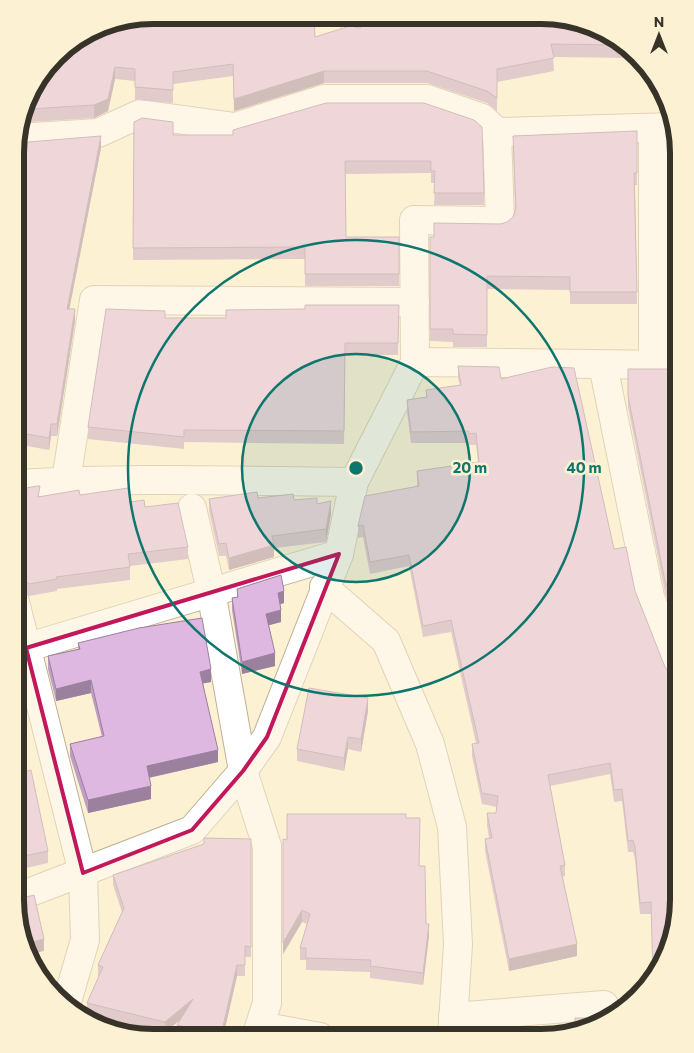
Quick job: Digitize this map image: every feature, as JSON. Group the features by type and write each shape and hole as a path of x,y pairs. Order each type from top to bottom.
{"street":[{"path":"25,137 98,133 140,114 235,127 324,98 427,99 482,118 497,132 663,127 666,366 415,362"},
{"path":"24,895 192,830 243,772 267,737 324,587 339,554 354,482 415,362 414,220 500,221 497,132"},
{"path":"66,481 94,300 415,302"},
{"path":"603,365 650,597 670,649"},
{"path":"24,484 66,481 354,482"},
{"path":"192,508 211,591 243,772 267,846 267,1003 259,1029"},
{"path":"24,648 339,554"},
{"path":"324,587 386,640 430,744 452,827 458,944 452,1028 604,1006"},
{"path":"24,660 83,873 85,940 68,997"}],"highlighted area":[{"path":"339,554 267,737 243,771 192,830 83,873 26,648"}],"building":[{"path":"159,24 314,24 315,37 350,26 360,28 365,24 541,24 574,28 612,45 551,44 554,58 497,69 497,98 487,91 427,71 324,71 234,99 233,64 173,72 173,90 135,87 135,69 115,67 108,99 94,105 32,109 37,96 50,74 74,50 88,41 116,30"},
{"path":"326,103 424,103 474,120 482,127 484,193 434,193 435,171 431,171 431,161 345,161 346,237 399,237 399,274 305,274 305,247 133,248 134,122 142,118 173,122 173,135 233,135 233,130"},
{"path":"637,131 637,173 634,173 637,292 570,292 570,277 487,276 487,335 453,334 453,329 430,329 430,237 434,237 434,223 500,224 507,222 513,217 516,208 513,136"},
{"path":"101,136 67,309 75,309 57,424 51,424 49,438 24,433 25,142"},
{"path":"669,136 670,174 669,174"},
{"path":"669,255 670,255 670,296"},
{"path":"305,305 399,305 398,343 345,343 344,431 184,430 184,437 88,427 106,309 165,311 165,318 226,318 226,310 305,309"},
{"path":"458,366 499,367 501,379 552,367 574,368 614,549 626,547 635,591 665,667 670,674 670,908 663,942 653,964 651,902 640,903 635,847 633,840 628,841 622,789 614,790 610,763 548,775 565,865 560,866 577,944 509,959 485,839 492,838 487,813 496,813 498,796 482,793 472,744 479,743 451,620 423,626 409,555 370,562 363,525 358,526 365,496 419,486 417,471 479,462 476,433 469,434 469,431 411,432 407,400 427,397 426,390 461,385"},
{"path":"628,369 670,369 670,594 665,581 628,396"},
{"path":"40,486 38,497 79,490 80,495 128,488 130,502 144,500 145,507 178,503 188,547 128,554 130,567 56,577 57,579 29,584 24,579 24,488"},
{"path":"257,492 258,498 293,494 294,500 317,498 317,504 331,501 326,529 272,536 274,545 229,558 226,543 219,544 209,499"},
{"path":"281,575 284,591 278,593 281,610 266,614 275,653 242,662 232,598 238,597 237,589"},
{"path":"202,618 211,669 200,672 218,750 147,766 151,786 88,800 70,744 104,736 91,680 56,689 48,656 80,649 78,643 139,628"},
{"path":"309,688 368,698 361,739 348,737 344,758 297,749"},
{"path":"31,770 48,851 24,856 24,772"},
{"path":"287,814 406,814 406,818 420,818 419,866 425,866 426,924 429,924 423,973 370,966 371,960 306,958 306,948 300,948 310,914 302,910 283,943 283,839 287,840"},
{"path":"204,838 251,839 251,947 245,946 245,965 237,965 222,1029 195,1029 177,1025 193,999 165,1022 87,1003 103,967 98,965 124,908 113,875 204,844"},
{"path":"34,895 44,939 31,942 26,925 24,898"},
{"path":"575,1018 592,1018 590,1019 575,1025"}]}
